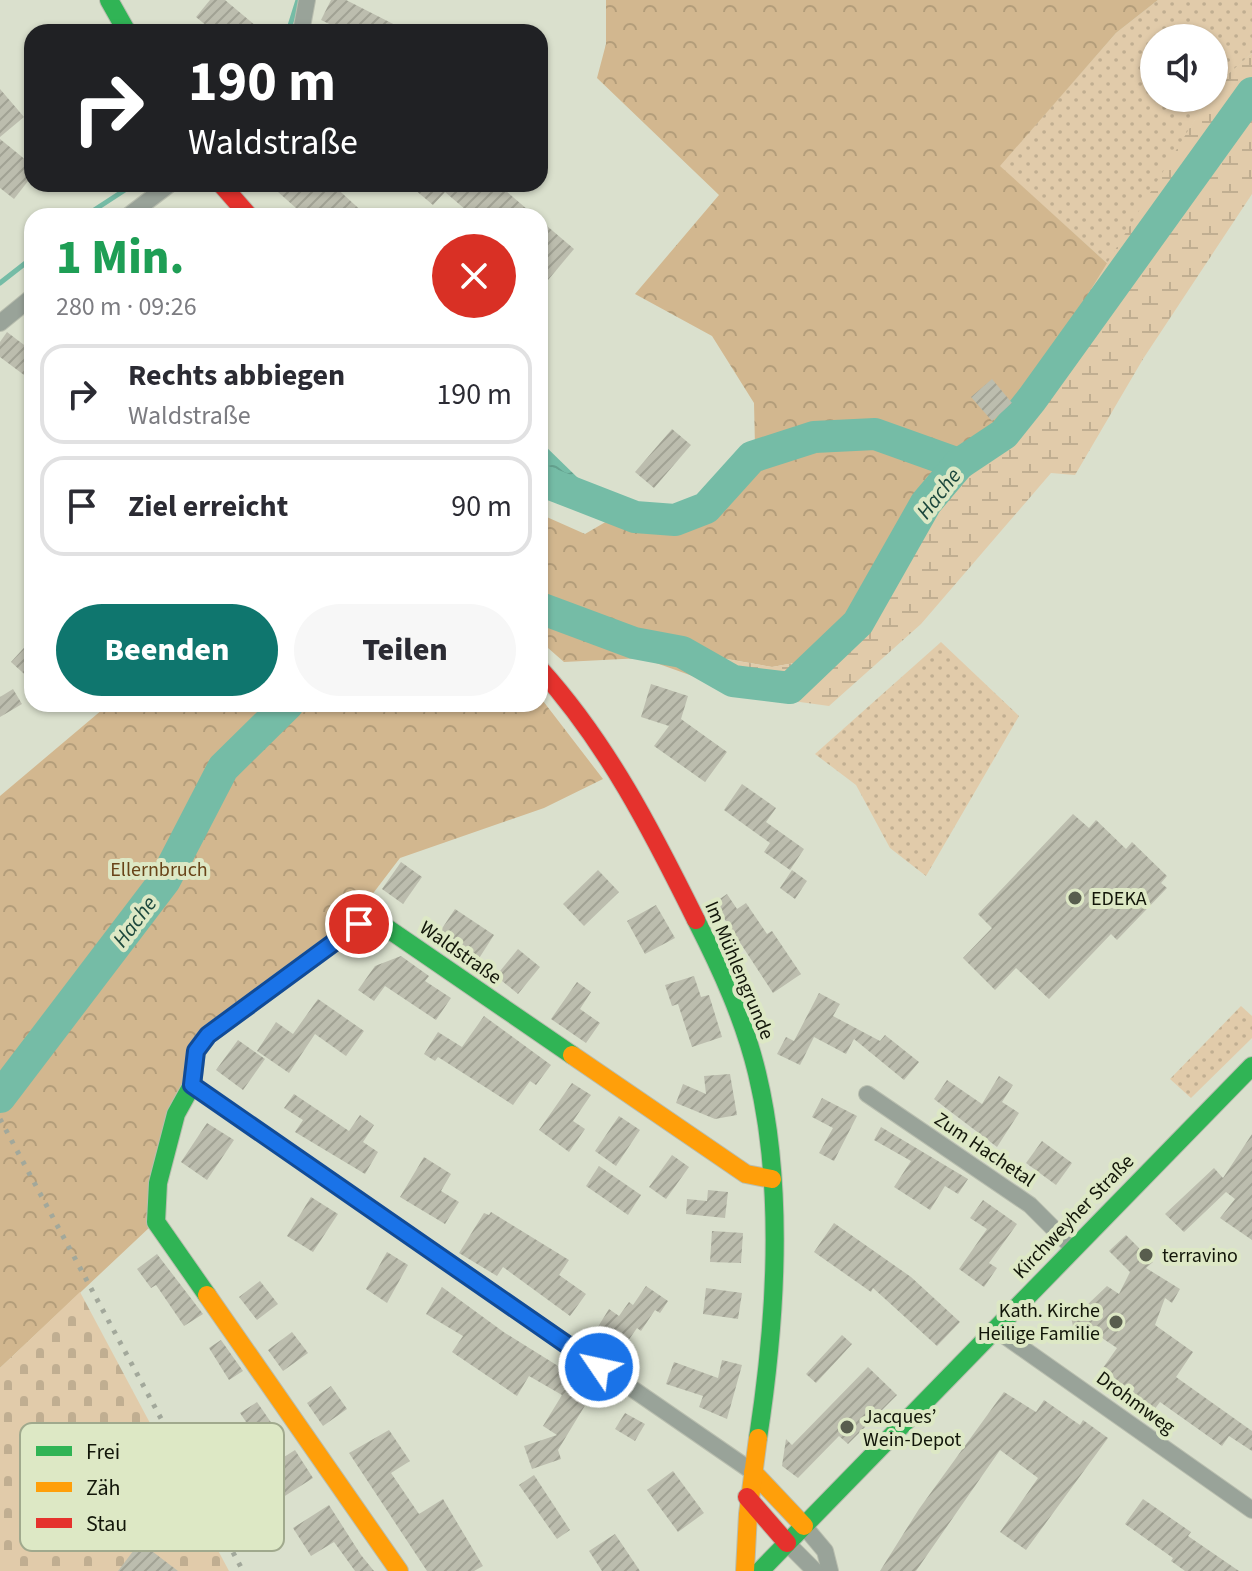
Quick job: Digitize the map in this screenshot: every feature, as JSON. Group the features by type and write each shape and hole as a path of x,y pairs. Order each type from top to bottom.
{"main road":[{"path":"109,0 122,24"},
{"path":"228,192 242,208"},
{"name":"Im Mühlengrunde","path":"548,677 564,693 617,770 717,961 744,1028 763,1101 772,1179 769,1345 747,1497 745,1571"},
{"name":"Waldstraße","path":"399,1571 156,1222 158,1183 176,1114 192,1085 196,1051 208,1035 359,924 372,922 384,926 746,1174 772,1179"},
{"name":"Kirchweyher Straße","path":"760,1571 1072,1247 1252,1066"},
{"path":"753,1472 804,1526"},
{"path":"747,1497 787,1543"}],"street":[{"path":"302,24 307,0"},
{"path":"138,208 160,192"},
{"path":"0,323 24,304"},
{"path":"192,1085 753,1472"},
{"name":"Zum Hachetal","path":"867,1094 1030,1205 1072,1247"},
{"name":"Drohmweg","path":"995,1329 1252,1510"},
{"path":"804,1526 825,1551 830,1571"},
{"path":"787,1543 815,1571"}],"green space":[{"path":"606,0 1158,0 1116,33 1000,166 1109,265 1027,394 922,501 854,620 816,659 772,667 721,658 743,694 642,658 564,662 548,648 548,518 585,534 614,517 686,527 721,504 755,447 754,403 712,336 635,294 719,195 597,78 606,44"},
{"path":"1158,0 1252,0 1252,53 1228,75 1228,24 1140,24 1140,112 1200,112 1109,265 999,166 1116,33"},
{"path":"1252,53 1252,194 1143,359 1075,475 1051,473 921,624 829,706 743,694 720,658 772,667 816,659 854,620 922,501 1027,394 1199,112 1228,112 1228,74"},
{"path":"941,642 1019,716 926,876 890,848 856,785 815,754"},
{"name":"Ellernbruch","path":"548,707 603,779 544,808 400,858 355,917 204,1033 151,1226 0,1368 0,796 100,712 548,712"},
{"path":"1241,1006 1252,1016 1252,1038 1191,1098 1170,1079"},
{"path":"80,1292 150,1423 20,1423 20,1551 218,1551 229,1571 0,1571 0,1368"}],"water":[{"path":"548,449 580,480 565,496 548,493"}],"building":[{"path":"210,0 225,0 254,24 204,24 196,17"},
{"path":"331,0 346,0 393,24 329,24 321,20"},
{"path":"0,89 24,117 0,137"},
{"path":"0,139 24,158 24,186 14,199 0,188"},
{"path":"278,192 341,192 358,208 296,208"},
{"path":"418,192 445,192 433,205"},
{"path":"445,192 507,192 526,208 464,208"},
{"path":"548,227 574,249 548,280"},
{"path":"7,332 24,345 24,375 0,357 0,342"},
{"path":"992,379 1012,403 992,421 971,397"},
{"path":"672,429 691,445 654,488 635,472"},
{"path":"24,648 24,674 11,662"},
{"path":"651,684 688,696 681,719 727,752 705,782 654,746 669,726 641,717"},
{"path":"13,689 22,704 0,717 0,697"},
{"path":"742,784 776,808 766,822 804,849 790,870 764,852 770,843 724,810"},
{"name":"EDEKA","path":"1073,814 1089,828 1096,820 1126,849 1132,842 1167,876 1161,883 1167,888 1117,940 1111,934 1049,999 1016,968 995,990 963,958 992,928 978,914"},
{"path":"401,862 422,877 403,904 382,889"},
{"path":"598,870 619,892 584,926 563,904"},
{"path":"792,870 807,881 795,899 780,888"},
{"path":"727,894 737,909 746,903 767,934 772,931 801,974 773,993 714,903"},
{"path":"656,905 675,938 645,954 627,921"},
{"path":"455,909 494,935 476,963 437,936"},
{"path":"518,949 540,967 518,994 496,976"},
{"path":"401,956 429,976 425,981 451,998 436,1020 385,986 374,1001 358,990 375,966"},
{"path":"694,976 701,997 709,995 722,1037 692,1047 678,1004 672,1006 665,985"},
{"path":"577,982 591,992 580,1009 600,1023 586,1043 551,1019"},
{"path":"819,993 840,1004 833,1016 880,1041 885,1035 919,1062 904,1080 854,1039 846,1054 814,1037 800,1065 777,1054 786,1037 794,1041"},
{"path":"318,999 364,1031 346,1056 315,1034 289,1073 257,1051 276,1022 293,1034"},
{"path":"484,1016 551,1065 536,1085 530,1081 513,1105 438,1057 435,1061 424,1054 438,1032 462,1047"},
{"path":"238,1040 265,1059 243,1090 216,1070"},
{"path":"730,1074 737,1115 715,1119 676,1103 683,1084 706,1094 704,1076"},
{"path":"999,1076 1013,1085 1002,1102 1019,1113 997,1147 934,1099 947,1080 982,1104"},
{"path":"572,1083 591,1095 573,1121 585,1129 569,1152 539,1130"},
{"path":"294,1094 349,1131 360,1115 374,1125 363,1142 378,1152 365,1174 295,1132 303,1120 284,1108"},
{"path":"822,1098 857,1116 834,1161 819,1153 833,1128 812,1117"},
{"path":"619,1116 640,1130 616,1166 595,1151"},
{"path":"207,1123 234,1140 207,1180 181,1162"},
{"path":"881,1127 968,1179 958,1194 945,1186 930,1210 894,1187 911,1161 874,1140"},
{"path":"1252,1134 1252,1240 1220,1218 1235,1199 1226,1192 1184,1232 1165,1214 1214,1168 1223,1178"},
{"path":"1042,1141 1072,1163 1056,1185 1026,1163"},
{"path":"672,1155 689,1167 666,1199 649,1187"},
{"path":"424,1157 451,1174 441,1191 459,1202 445,1224 400,1197"},
{"path":"599,1166 641,1195 628,1215 586,1186"},
{"path":"708,1190 728,1192 725,1218 686,1214 687,1199 707,1201"},
{"path":"311,1197 338,1214 313,1252 287,1236"},
{"path":"983,1200 1017,1224 989,1263 997,1268 984,1287 959,1269 987,1229 970,1218"},
{"path":"491,1212 569,1260 559,1275 586,1294 570,1316 503,1267 497,1276 459,1253 484,1213 489,1215"},
{"path":"834,1223 911,1277 960,1322 937,1346 873,1288 871,1292 814,1252"},
{"path":"712,1231 743,1233 741,1263 710,1262"},
{"path":"1126,1235 1153,1262 1146,1268 1180,1289 1172,1303 1165,1298 1155,1325 1193,1352 1176,1377 1252,1431 1252,1451 1229,1436 1222,1446 1160,1402 1154,1410 1100,1372 1117,1348 1087,1328 1074,1331 1071,1317 1090,1312 1087,1305 1107,1286 1119,1294 1130,1272 1109,1251"},
{"path":"387,1252 408,1265 387,1303 366,1289"},
{"path":"157,1254 203,1314 184,1326 156,1285 151,1288 137,1269"},
{"path":"260,1281 278,1304 257,1320 239,1297"},
{"path":"646,1286 668,1301 660,1313 655,1310 641,1331 637,1328 623,1348 596,1330 609,1309 619,1316 629,1302 633,1305"},
{"path":"442,1287 505,1333 595,1389 558,1450 561,1459 532,1469 524,1446 557,1435 543,1426 562,1395 529,1376 517,1396 452,1352 463,1336 426,1314"},
{"path":"706,1288 742,1293 738,1319 703,1314"},
{"path":"292,1332 308,1353 283,1371 268,1350"},
{"path":"842,1335 852,1344 816,1383 806,1374"},
{"path":"221,1340 243,1371 229,1380 209,1348"},
{"path":"722,1360 742,1365 727,1419 699,1407 703,1396 666,1384 674,1362 718,1378"},
{"path":"868,1367 897,1395 848,1444 839,1436 798,1478 782,1466 786,1439 792,1445"},
{"path":"331,1386 347,1409 323,1426 307,1403"},
{"path":"1004,1392 1036,1412 1044,1400 1080,1425 1083,1420 1108,1438 1026,1550 1000,1532 1038,1478 1000,1450 916,1571 880,1571 919,1509"},
{"path":"257,1402 272,1423 247,1423 240,1413"},
{"path":"625,1413 645,1424 635,1441 615,1429"},
{"path":"389,1430 410,1461 391,1473 419,1514 443,1499 483,1566 474,1571 427,1571 349,1453"},
{"path":"295,1450 313,1478 284,1497 284,1457"},
{"path":"673,1471 704,1513 678,1532 647,1490"},
{"path":"534,1475 570,1530 557,1539 519,1485"},
{"path":"1143,1499 1191,1532 1188,1536 1239,1571 1185,1571 1171,1561 1173,1558 1125,1524"},
{"path":"329,1505 374,1571 355,1571 334,1542 311,1556 293,1528"},
{"path":"615,1534 640,1571 602,1571 589,1551"},
{"path":"133,1551 152,1551 178,1571 118,1571"}],"waterway":[{"path":"290,24 298,0"},
{"name":"Hache","path":"548,611 634,643 682,652 733,681 790,688 858,623 926,503 959,464 1004,434 1032,399 1252,93"},
{"path":"97,208 122,192"},
{"path":"0,283 24,264"},
{"path":"548,483 635,517 675,520 706,508 752,457 814,437 875,434 959,464"},
{"name":"Hache","path":"0,1097 165,880 223,768 280,712"}],"railway":[{"path":"0,1119 163,1423"},
{"path":"232,1551 243,1571"}],"traffic: fast":[{"path":"109,0 122,24"},
{"path":"696,920 746,1033 766,1117 772,1163 773,1302 758,1438"},
{"path":"207,1295 156,1222 158,1183 176,1114 192,1085 196,1051 208,1035 359,924 372,922 384,926 572,1055"},
{"path":"760,1571 1252,1066"}],"traffic: slow":[{"path":"572,1055 746,1174 772,1179"},
{"path":"207,1295 399,1571"},
{"path":"745,1571 748,1514 758,1438"},
{"path":"753,1472 804,1526"}],"traffic: jam":[{"path":"228,192 242,208"},
{"path":"548,678 586,727 627,789 696,920"},
{"path":"747,1497 787,1543"}],"place":[{"name":"EDEKA","path":"1075,898"},
{"name":"terravino","path":"1146,1255"},
{"name":"Kath. Kirche Heilige Familie","path":"1116,1322"},
{"name":"Jacques’ Wein-Depot","path":"847,1427"}],"route":[{"path":"359,924 208,1035 196,1051 192,1085 599,1367"}]}
